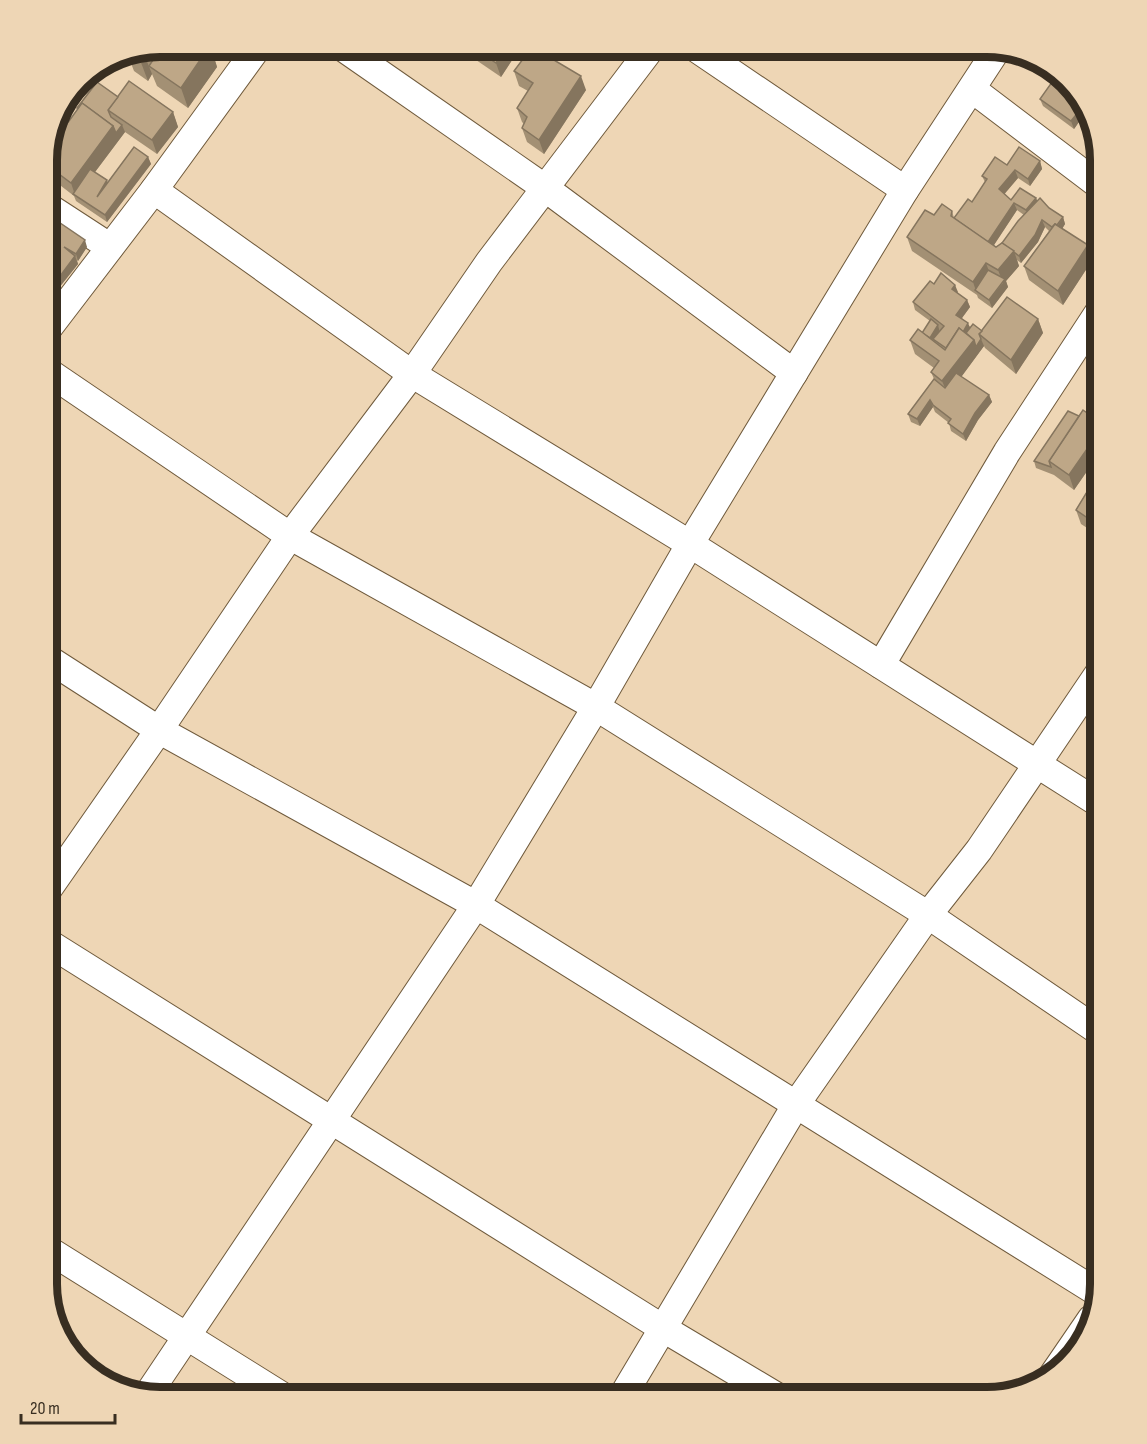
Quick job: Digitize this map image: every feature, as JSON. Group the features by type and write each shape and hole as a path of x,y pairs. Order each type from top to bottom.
{"street":[{"path":"57,317 154,190 250,57"},
{"path":"358,57 545,188 794,374"},
{"path":"57,877 290,536 412,374 489,262 644,57"},
{"path":"709,57 905,190"},
{"path":"153,1386 476,905 596,707 690,544 905,190 992,57"},
{"path":"972,90 1090,178"},
{"path":"154,190 412,374 690,544 1090,797"},
{"path":"57,213 110,247"},
{"path":"881,666 1007,452 1090,327"},
{"path":"57,378 290,536 596,707 928,915 1090,1025"},
{"path":"57,664 159,730 476,905 797,1103 1090,1288"},
{"path":"629,1387 797,1103 928,915 979,850 1090,687"},
{"path":"57,948 760,1387"},
{"path":"57,1256 267,1387"}],"building":[{"path":"202,57 181,88 149,66 153,60 150,58"},
{"path":"487,57 500,57 496,63"},
{"path":"524,57 549,57 581,76 539,140 522,128 527,117 517,108 533,83 514,71"},
{"path":"129,81 173,112 152,140 108,110"},
{"path":"1053,81 1073,103 1078,113 1071,121 1040,99"},
{"path":"97,82 118,97 108,110 111,117 122,125 116,133 113,126 82,103 77,108"},
{"path":"82,103 113,126 71,183 57,172 57,154 62,130"},
{"path":"134,147 148,157 105,215 73,194 90,169 107,180 97,197"},
{"path":"1019,147 1040,161 1028,179 1015,170 999,189 1011,200 1020,188 1036,198 1026,210 1014,203 988,242 954,218 968,199 972,202 987,179 982,176 995,157 1007,165"},
{"path":"1040,198 1049,208 1063,217 1057,225 1052,227 1042,220 1035,235 1019,256 1002,243 1018,221"},
{"path":"942,204 952,211 951,216 996,247 1002,243 1014,251 998,270 986,263 973,282 907,237 925,210 934,215"},
{"path":"57,221 85,240 76,254 64,247 75,256 57,280"},
{"path":"1055,224 1088,245 1058,291 1024,266"},
{"path":"988,270 1005,279 989,300 975,290"},
{"path":"941,273 955,285 952,289 967,300 956,315 968,323 963,332 959,328 946,348 933,339 944,326 913,302 930,281 934,284"},
{"path":"1007,297 1038,319 1011,360 979,334"},
{"path":"931,319 938,325 930,338 922,333"},
{"path":"973,324 982,331 979,334 981,339 976,347 974,340 966,333"},
{"path":"959,328 974,340 942,381 931,372 939,361 910,340 918,329 945,350"},
{"path":"956,373 989,395 963,434 948,423 951,419 930,400 917,419 908,414 934,379 945,388"},
{"path":"1083,410 1090,415 1090,445 1069,475 1049,461"},
{"path":"1068,411 1079,416 1049,461 1051,467 1034,461"},
{"path":"1090,487 1090,520 1076,510"}]}
